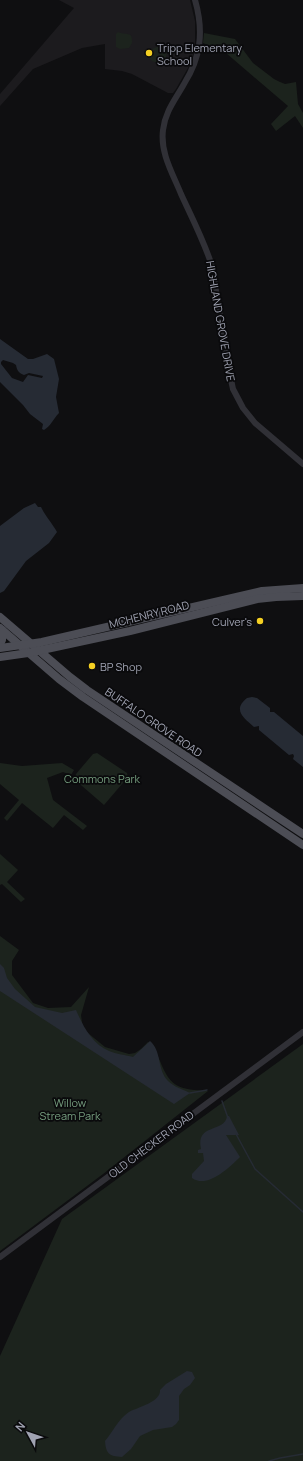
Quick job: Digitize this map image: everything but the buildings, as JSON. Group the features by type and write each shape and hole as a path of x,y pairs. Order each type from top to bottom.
{"main road":[{"name":"MCHENRY ROAD","path":"0,648 42,642 262,591 303,588"},
{"name":"MCHENRY ROAD","path":"0,657 28,653 130,631 257,599 303,596"},
{"name":"BUFFALO GROVE ROAD","path":"0,617 87,690 303,834"},
{"name":"BUFFALO GROVE ROAD","path":"1,629 28,653 83,697 303,845"},
{"path":"0,644 2,640 1,629"},
{"path":"54,663 54,655 59,646"}],"street":[{"name":"HIGHLAND GROVE DRIVE","path":"195,0 200,16 201,36 199,48 192,70 184,85 168,108 162,131 163,145 168,163 207,251 212,266 233,389 243,408 255,423 303,464"},
{"name":"OLD CHECKER ROAD","path":"0,1257 303,1032"}],"shaded area":[{"name":"Tripp Elementary School","path":"59,0 190,0 195,21 195,45 193,57 173,93 168,93 132,74 105,69 105,44 82,48 33,69 0,106 0,94 74,8"},
{"path":"0,339 28,359 33,359 47,354 54,359 59,379 56,397 59,413 44,430 42,429 43,424 30,414 0,382","holes":["3,360 16,365 18,372 24,375 29,373 43,376 42,378 28,375 23,382 12,378 1,362"]},
{"path":"35,503 38,507 41,507 57,532 49,543 26,561 4,591 0,593 0,526 24,508"},
{"path":"247,698 257,698 270,708 270,712 274,712 303,736 303,767 293,759 293,754 289,755 259,730 259,726 254,727 243,717 240,706"},
{"path":"0,964 4,968 7,978 15,989 35,1007 62,1013 76,1010 89,1034 103,1048 115,1053 133,1057 150,1041 154,1045 162,1072 168,1081 178,1088 190,1093 174,1104 0,991"},
{"path":"227,1116 229,1116 239,1135 226,1135 240,1157 218,1176 204,1181 198,1181 192,1178 192,1174 204,1161 203,1153 198,1153 198,1150 201,1149 200,1141 202,1135 221,1125"},
{"path":"187,1371 192,1372 195,1378 179,1396 179,1420 176,1424 172,1427 153,1430 140,1436 131,1449 122,1457 109,1454 106,1449 105,1441 122,1418 129,1412 153,1401 157,1398 160,1390 166,1384"}],"green space":[{"path":"118,32 131,36 132,43 129,48 120,49 116,47 116,34"},
{"path":"204,33 235,39 253,63 274,79 285,84 296,82 298,104 303,113 303,128 295,116 276,131 271,124 288,106 226,53 203,43"},
{"path":"159,46 167,50 165,64 163,65 152,61 149,58 150,50"},
{"name":"Commons Park","path":"97,753 127,773 128,777 104,805 74,779 76,774 93,754"},
{"path":"0,763 22,766 62,763 74,770 71,775 63,772 47,778 53,800 87,826 83,830 64,815 53,828 22,803 7,821 4,818 19,800 0,784"},
{"path":"0,854 18,870 7,882 25,899 21,902 2,884 0,885"},
{"name":"Willow Stream Park","path":"0,936 19,950 12,961 12,975 33,1003 48,1008 71,1007 89,987 81,1015 83,1029 105,1047 129,1054 135,1053 148,1042 157,1053 164,1070 173,1082 183,1088 208,1091 103,1174 0,1251"},
{"path":"303,1044 303,1461 0,1461 0,1356 62,1219"}],"waterway":[{"path":"190,1093 207,1090"},
{"path":"222,1101 228,1118"},
{"path":"236,1134 255,1169 303,1212"},
{"path":"269,1461 303,1454"}],"place":[{"name":"Tripp Elementary School","path":"149,53"},
{"name":"Culver's","path":"260,621"},
{"name":"BP Shop","path":"92,666"}]}
